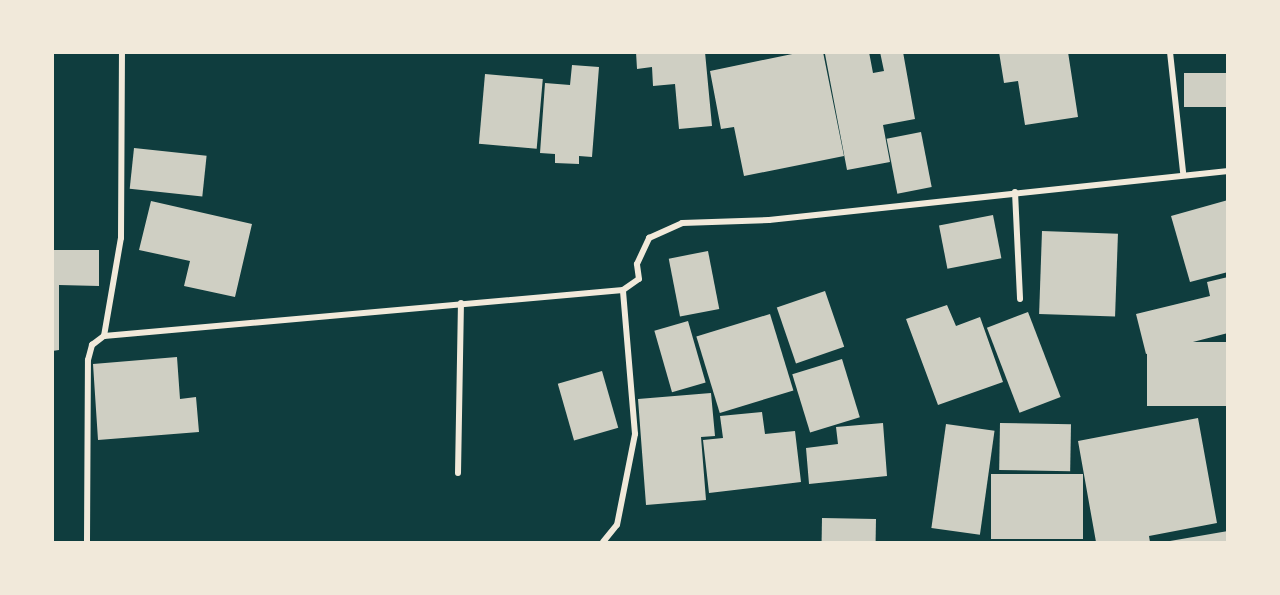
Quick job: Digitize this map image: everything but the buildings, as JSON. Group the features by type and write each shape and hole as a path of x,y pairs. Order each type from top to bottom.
{"street":[{"path":"104,336 121,238 122,52"},
{"path":"1170,52 1184,171"},
{"path":"87,543 88,360 92,345 104,336 623,290 639,279 642,250 664,227 1016,192 1184,171 1227,171"},
{"path":"1016,192 1020,299"},
{"path":"603,543 617,525 635,434 623,290"},
{"path":"458,473 461,303"}]}
